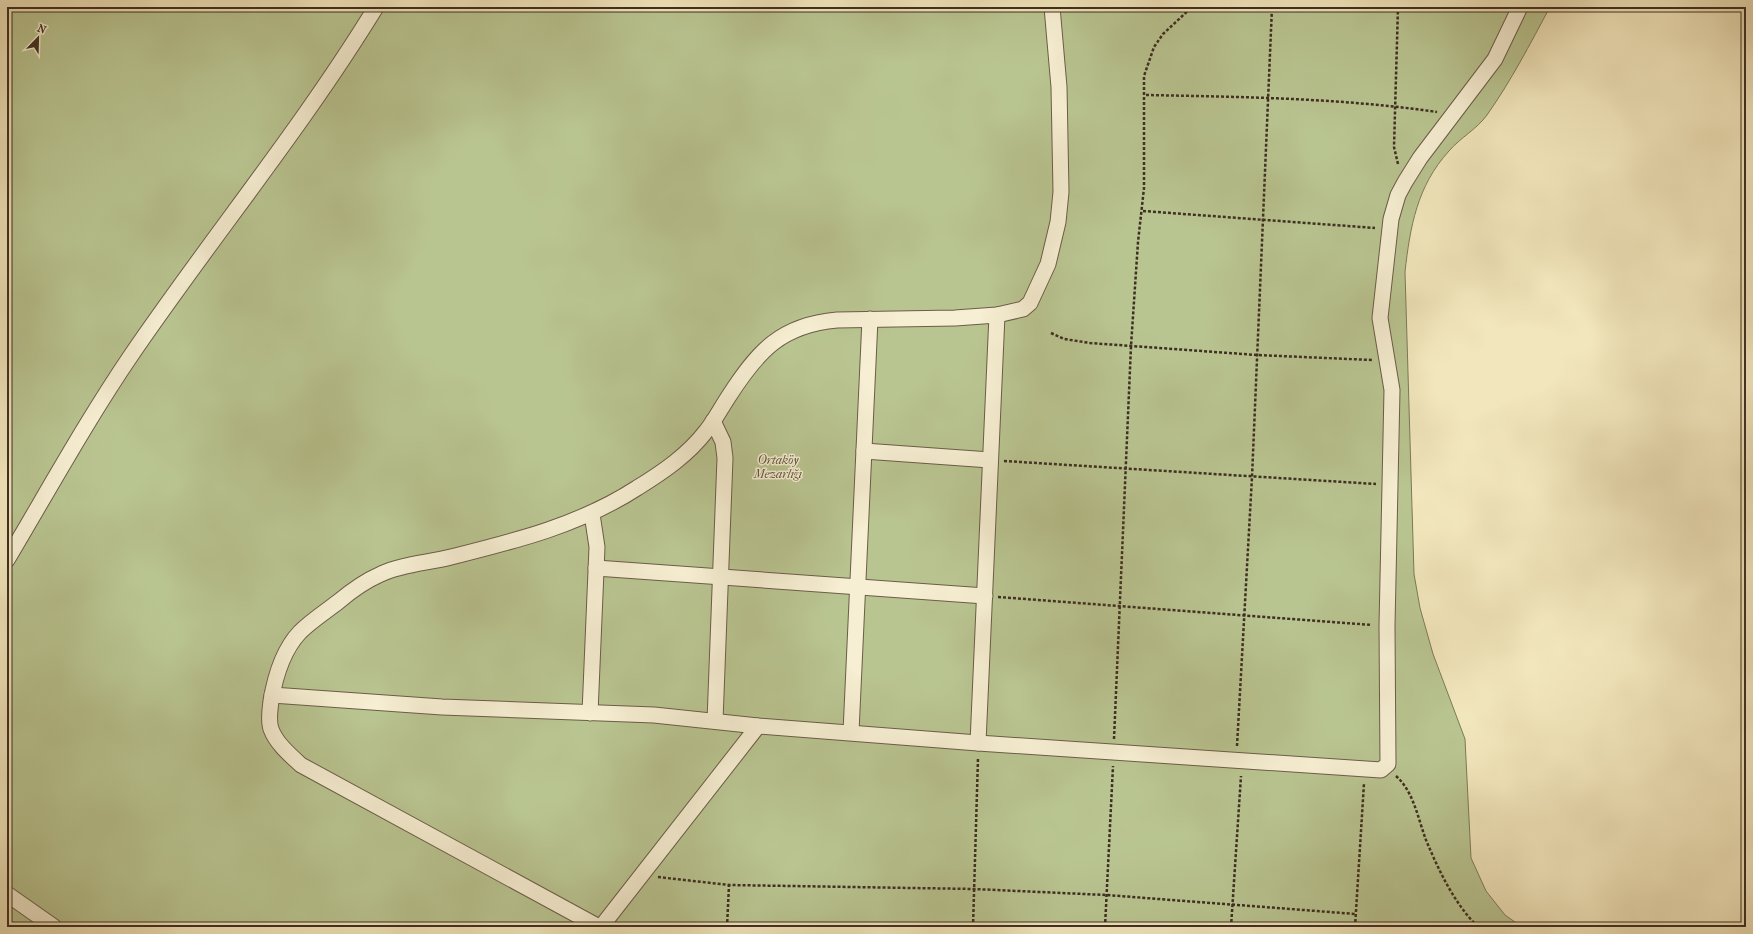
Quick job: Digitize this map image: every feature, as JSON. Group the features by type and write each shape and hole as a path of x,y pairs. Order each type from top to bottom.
{"street":[{"path":"7,560 81,435 132,354 216,234 315,102 376,7"},
{"path":"758,726 600,927 301,765 286,751 271,728 269,717 274,685 287,650 300,633 362,583 382,573 404,566 440,560 540,533 592,514 620,499 672,465 693,447 713,421 754,361 782,336 802,326 818,322 870,319 955,318 997,315 1023,309 1030,303 1048,264 1058,222 1061,192 1059,87 1052,7"},
{"path":"272,694 442,707 654,715 758,726 978,743 1381,770 1385,768 1388,764 1387,626 1392,390 1380,318 1390,229 1398,195 1405,182 1420,158 1495,59 1520,7"},
{"path":"978,743 997,315"},
{"path":"851,732 870,319"},
{"path":"713,421 723,442 725,458 715,721"},
{"path":"864,451 990,460"},
{"path":"590,713 597,536 592,514"},
{"path":"596,568 985,596"},
{"path":"7,894 54,927"}],"path":[{"path":"1105,927 1131,346 1138,242 1143,211 1146,95 1144,76 1154,47 1163,34 1192,7"},
{"path":"1230,927 1264,220 1272,7"},
{"path":"1398,7 1394,147 1396,159 1405,182"},
{"path":"1146,95 1269,98 1396,106 1453,114"},
{"path":"1143,211 1390,229"},
{"path":"1051,333 1064,339 1090,343 1257,355 1388,361"},
{"path":"990,460 1391,485"},
{"path":"985,596 1244,614 1387,626"},
{"path":"973,927 978,743"},
{"path":"1385,768 1404,786 1414,804 1426,839 1445,882 1467,916 1478,927"},
{"path":"1355,927 1365,769"},
{"path":"642,875 729,885 974,889 1106,895 1356,914"},
{"path":"727,927 729,885"}],"green space":[{"name":"Ortaköy Mezarlığı","path":"7,7 1550,7 1512,76 1487,115 1449,151 1429,178 1422,193 1413,223 1409,239 1405,272 1414,574 1420,608 1433,654 1465,739 1471,858 1486,891 1505,915 1522,927 7,927"}]}
